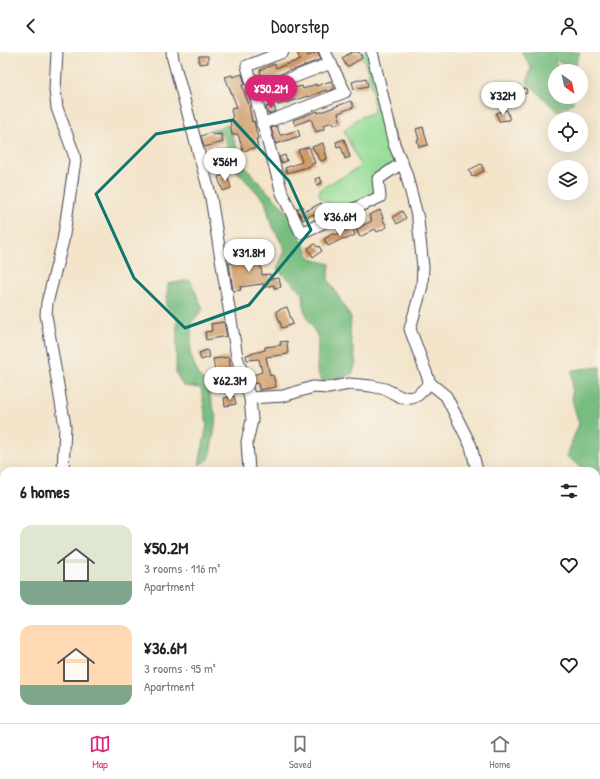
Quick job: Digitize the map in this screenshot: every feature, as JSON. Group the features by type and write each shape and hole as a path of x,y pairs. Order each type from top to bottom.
{"street":[{"path":"57,52 55,90 57,108 60,121 74,154 75,161 63,241 47,303 46,315 65,426 63,467"},
{"path":"172,52 211,198 237,357 250,398 252,420 247,442 249,467"},
{"path":"283,52 247,66 282,193 301,233 380,197 378,179 402,163"},
{"path":"262,124 345,92 325,52"},
{"path":"372,52 394,144 406,173 418,219 423,267 422,286 410,329 430,383 446,396 471,446 476,467"},
{"path":"255,92 330,63"},
{"path":"250,398 283,396 312,387 328,388 349,384 378,387 401,396 412,398 418,395 430,383"}],"highlighted area":[{"path":"233,120 289,181 311,230 249,305 185,328 134,278 96,194 156,134"}],"green space":[{"path":"361,52 370,52 401,161 377,181 380,197 342,210 325,202 319,195 320,189 357,169 360,164 344,131 357,119 374,112 373,96 367,67"},
{"path":"521,52 580,52 576,64 563,64 554,59 556,64 548,64 548,102 527,82 531,67"},
{"path":"550,104 571,104 558,112"},
{"path":"228,125 244,165 288,212 311,259 330,264 328,279 351,318 350,335 356,363 352,374 330,383 321,380 317,371 318,338 304,310 303,293 277,269 285,250 271,223 265,201 234,168 225,138 212,130"},
{"path":"190,280 203,309 192,322 190,354 199,376 206,383 216,417 209,459 199,465 207,425 201,388 183,386 176,373 177,318 166,306 168,284"},
{"path":"600,367 600,467 581,467 566,456 579,424 572,399 572,370"}],"building":[{"path":"297,52 306,52 308,56 318,52 321,59 260,83 258,76 261,75 260,70 275,64 276,68 300,60"},
{"path":"352,52 359,52 362,58 347,67 342,58"},
{"path":"199,56 208,56 208,63 199,64"},
{"path":"242,74 245,84 242,85 249,105 252,122 254,121 258,139 256,139 258,147 243,151 238,134 232,135 230,120 233,120 231,108 237,107 225,77 232,75 233,77"},
{"path":"366,78 368,86 354,89 352,82"},
{"path":"331,81 334,89 327,92 326,90 308,97 278,105 275,98 288,94 285,88 293,85 294,88 302,86 303,89 316,84 316,86"},
{"path":"526,88 527,93 515,96 514,91"},
{"path":"351,101 354,107 338,113 341,123 334,125 333,122 323,125 324,129 316,132 311,119 295,125 293,120 318,111 318,113"},
{"path":"273,105 276,111 268,114 266,107"},
{"path":"507,110 510,120 499,121 496,113"},
{"path":"277,126 280,135 298,130 300,136 276,144 271,128"},
{"path":"423,127 428,145 419,147 416,129"},
{"path":"212,132 213,135 221,134 223,142 204,147 201,136"},
{"path":"344,139 350,157 345,159 341,146 337,147 336,142"},
{"path":"323,143 327,159 321,161 312,147"},
{"path":"309,147 315,163 311,164 311,166 287,173 285,168 302,162 298,150"},
{"path":"285,155 287,161 281,163 279,157"},
{"path":"481,164 484,171 472,177 469,170"},
{"path":"227,174 231,188 223,191 218,177"},
{"path":"320,177 322,183 317,185 315,179"},
{"path":"321,203 325,211 314,216 313,214 303,220 297,209 303,206 306,211"},
{"path":"380,210 387,227 377,232 375,229 360,237 356,229 372,221 369,215"},
{"path":"402,211 406,218 397,224 393,217"},
{"path":"352,227 355,235 345,240 344,238 328,246 324,239 334,233 335,235"},
{"path":"315,244 317,247 319,246 322,251 313,257 308,248"},
{"path":"242,248 244,262 260,260 262,275 270,274 270,279 279,278 281,287 274,288 274,285 264,287 264,284 240,287 241,290 233,291 229,263 235,262 233,249"},
{"path":"287,307 293,324 282,328 276,311"},
{"path":"224,322 227,336 206,340 205,332 212,331 211,324"},
{"path":"287,341 288,354 266,357 270,376 273,375 276,387 259,390 258,383 253,384 250,376 262,372 259,359 247,360 246,355 265,350 265,347 281,345 280,342"},
{"path":"207,350 210,357 201,360 199,353"},
{"path":"229,357 231,373 234,380 217,384 213,359"},
{"path":"234,396 236,404 225,406 224,398"}]}
